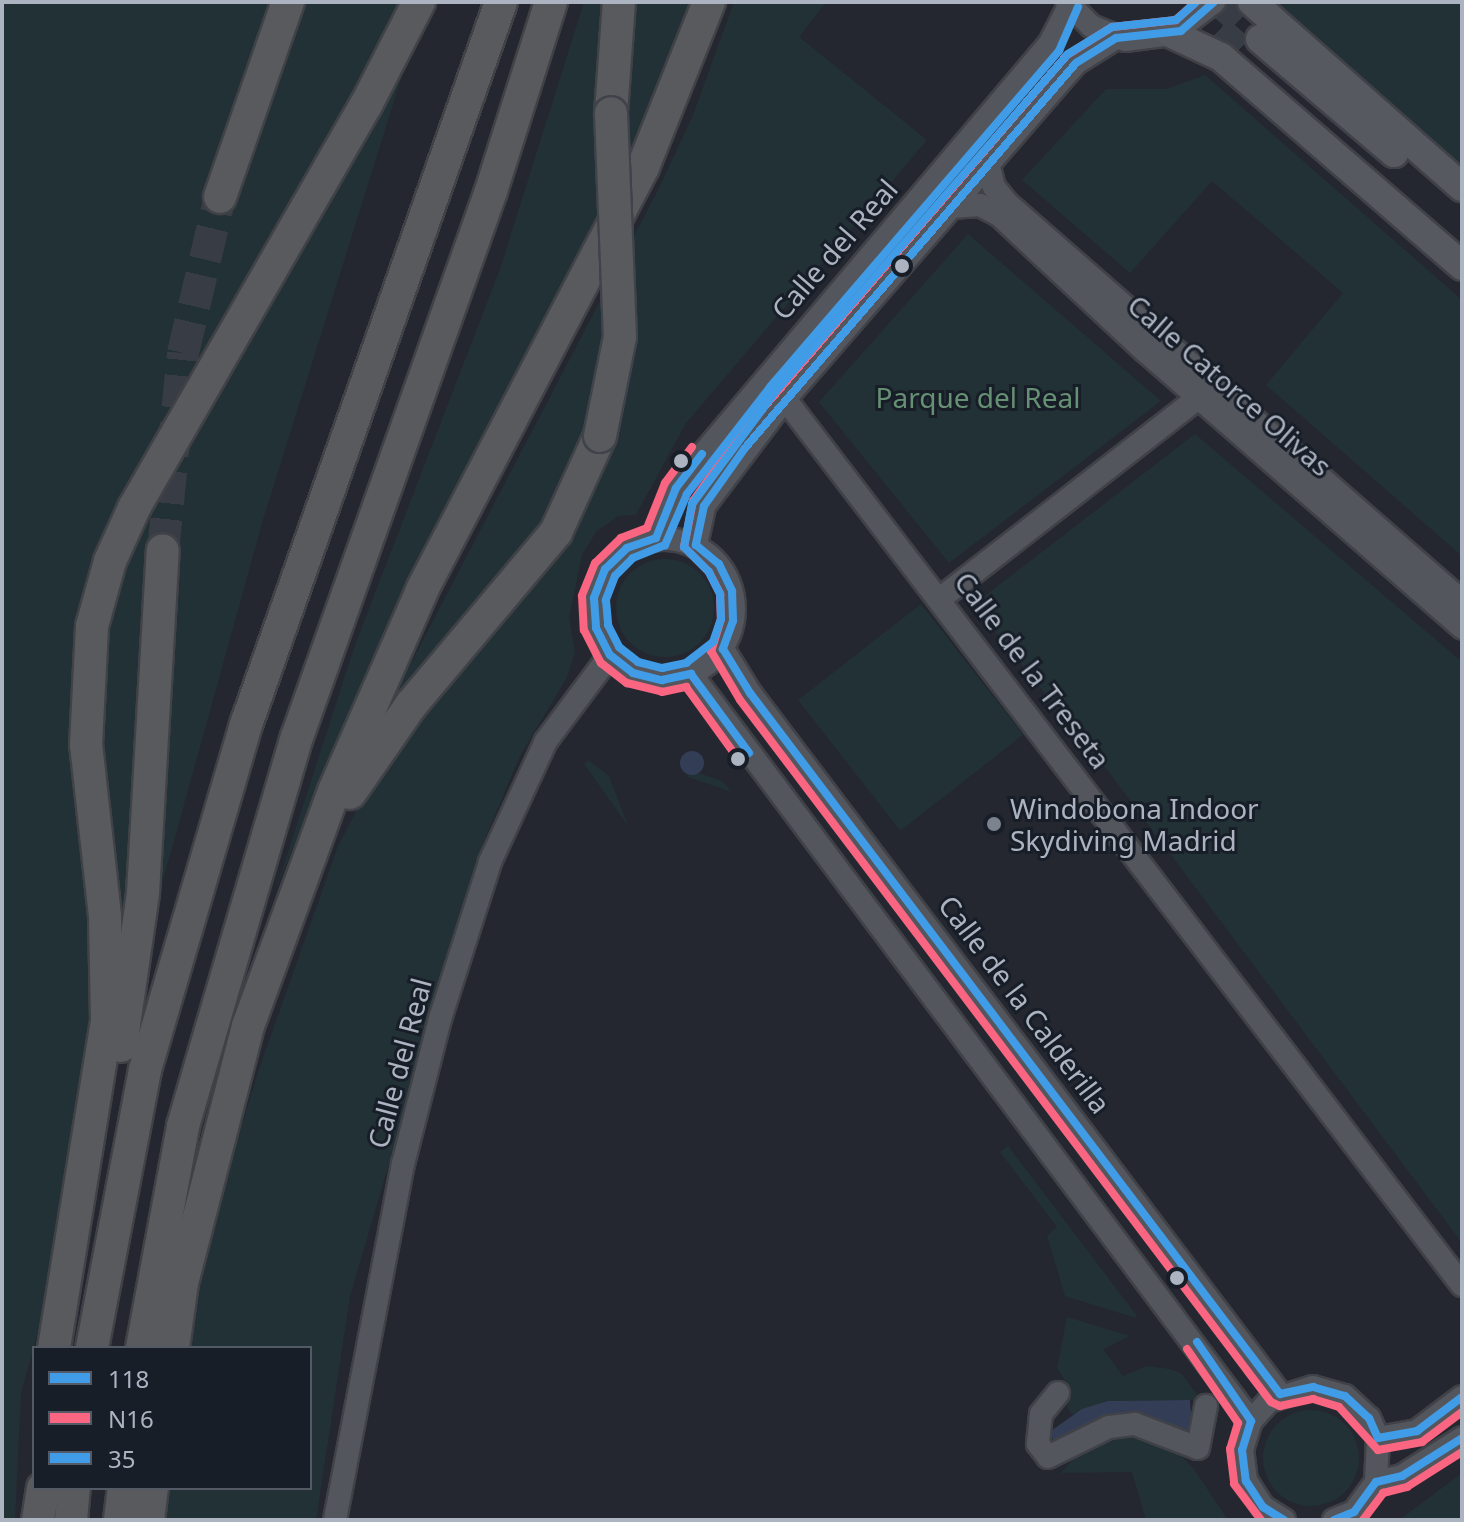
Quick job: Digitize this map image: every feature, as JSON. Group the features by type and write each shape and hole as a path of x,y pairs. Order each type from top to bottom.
{"highway":[{"path":"220,197 288,2"},
{"path":"54,1346 107,1021 105,916 86,745 86,680 99,600 134,508 366,105 419,2"},
{"path":"92,1346 145,1070 247,722 501,2"},
{"path":"142,1346 183,1126 297,737 491,191 551,2"},
{"path":"231,1093 309,881 356,783 411,705 556,532 600,436 620,337 611,113 619,2"},
{"path":"173,1346 182,1283 248,1026 292,898 364,720 423,588 643,167 709,2"},
{"path":"64,1346 132,988 158,698 163,551"},
{"path":"31,1520 34,1490"},
{"path":"38,1520 43,1490"},
{"path":"71,1520 74,1490"},
{"path":"120,1520 124,1490"},
{"path":"148,1520 152,1490"}],"main road":[{"path":"1252,2 1462,187"},
{"path":"1172,34 1221,57 1462,266"},
{"path":"1462,210 1253,46 1462,245"}],"street":[{"path":"696,545 704,506 785,399 1076,63 1116,38 1172,34 1214,2"},
{"path":"1068,4 1091,26 1116,38"},
{"name":"Calle del Real","path":"656,538 676,488 1050,43 1068,4"},
{"name":"Calle Catorce Olivas","path":"989,167 994,187 1008,204 1462,601"},
{"name":"Calle Catorce Olivas","path":"952,207 980,205 999,215 1198,398 1462,628"},
{"path":"941,598 1198,398"},
{"name":"Calle de la Treseta","path":"785,399 941,598 1462,1285"},
{"path":"656,538 696,545 719,564 732,591 733,621 723,649 691,674 662,680 633,673 610,655 596,628 594,598 605,569 627,548 656,538"},
{"name":"Calle de la Calderilla","path":"723,649 757,703 1280,1394"},
{"name":"Calle del Real","path":"335,1520 403,1164 440,1019 490,862 546,741 610,655"},
{"path":"691,674 1251,1421"},
{"path":"1284,1520 1263,1507 1246,1481 1242,1450 1251,1421 1280,1394 1313,1387 1345,1396 1369,1418 1378,1438 1376,1482 1354,1512 1334,1520"},
{"path":"1058,1393 1041,1414 1038,1444 1048,1457 1109,1427 1135,1424 1198,1448 1206,1406"},
{"path":"1378,1438 1417,1431 1462,1397"},
{"path":"1376,1482 1402,1476 1462,1438"}],"green space":[{"path":"2,2 425,2 262,523 32,1346 21,1393 15,1520 2,1520"},
{"path":"584,2 691,2 643,135 372,658 276,889 355,645 500,269"},
{"path":"734,2 826,2 799,37 927,140 686,423 636,515 618,516 596,532 582,555 569,618 575,652 567,677 520,756 484,841 350,1296 316,1520 159,1520 163,1490 312,1490 312,1346 183,1346 193,1284 258,1072 338,846 365,794 423,712 518,603 565,537 552,521 377,728 658,190 693,115"},
{"path":"1276,2 1462,2 1462,173 1274,7"},
{"path":"1205,75 1462,300 1462,556 1266,385 1343,293 1212,181 1130,273 1022,180 1106,89 1167,89"},
{"name":"Parque del Real","path":"968,234 1161,401 949,563 819,402"},
{"path":"1195,434 1462,662 1462,1243 1108,771 973,605"},
{"path":"665,559 692,567 706,581 714,608 706,635 692,649 665,657 638,649 624,635 616,608 624,581 638,567"},
{"path":"921,604 1023,735 900,831 798,700"},
{"path":"588,760 609,776 628,826 584,764"},
{"path":"699,773 722,781 732,792 685,776"},
{"path":"1008,1146 1136,1318 1065,1296 1047,1236 1057,1227 1000,1152"},
{"path":"1067,1317 1130,1336 1103,1349 1123,1376 1147,1366 1170,1369 1181,1373 1201,1400 1108,1401 1072,1415 1067,1406 1071,1390 1057,1368"},
{"path":"1311,1410 1329,1413 1345,1424 1356,1440 1359,1458 1356,1476 1345,1492 1329,1503 1311,1506 1293,1503 1277,1492 1266,1476 1263,1458 1266,1440 1277,1424 1293,1413"},
{"path":"1127,1431 1178,1453 1194,1469 1228,1520 1146,1520 1132,1472 1061,1473 1082,1449"},
{"path":"1462,1473 1462,1520 1399,1520"}],"water":[{"path":"692,751 700,755 704,763 700,771 692,775 684,771 680,763 684,755"},
{"path":"1190,1400 1192,1431 1126,1414 1099,1418 1058,1445 1048,1433 1082,1409 1108,1401"}],"tunnel":[{"path":"1188,2 1245,53"},
{"path":"1218,2 1260,39"},
{"path":"163,551 183,353 220,197"}],"transit line":[{"name":"N16","path":"1196,2 1176,20 1112,27 1067,55 735,441 693,501 684,547 709,572 720,594 721,619 711,651 740,700 1271,1402 1280,1406 1313,1399 1339,1407 1378,1450 1422,1442 1462,1412"},
{"name":"35","path":"1078,7 1059,51 771,386 687,494 665,545 633,558 615,576 606,600 608,625 619,647 638,662 662,668 686,663 713,642 721,619 720,594 709,572 684,547 692,504 776,391 1068,54 1112,27 1176,20 1196,2"},
{"name":"118","path":"1214,2 1181,31 1116,38 1076,63 745,448 704,506 696,545 719,564 732,591 733,621 723,649 750,693 1280,1394 1313,1387 1345,1396 1369,1418 1378,1438 1417,1431 1462,1397"},
{"name":"N16","path":"692,447 665,483 647,528 621,538 595,563 582,596 584,630 601,663 627,683 662,692 686,687 739,760"},
{"name":"118","path":"702,454 676,488 656,538 627,548 605,569 594,598 596,628 610,655 633,673 662,680 691,674 749,753"},
{"name":"118","path":"1197,1342 1251,1421 1242,1450 1246,1481 1263,1507 1284,1520"},
{"name":"N16","path":"1187,1349 1238,1423 1230,1449 1234,1484 1261,1520"},
{"name":"118","path":"1334,1520 1354,1512 1376,1482 1402,1476 1462,1438"},
{"name":"N16","path":"1363,1520 1383,1493 1407,1487 1462,1452"}],"place":[{"name":"Windobona Indoor Skydiving Madrid","path":"994,824"}]}
